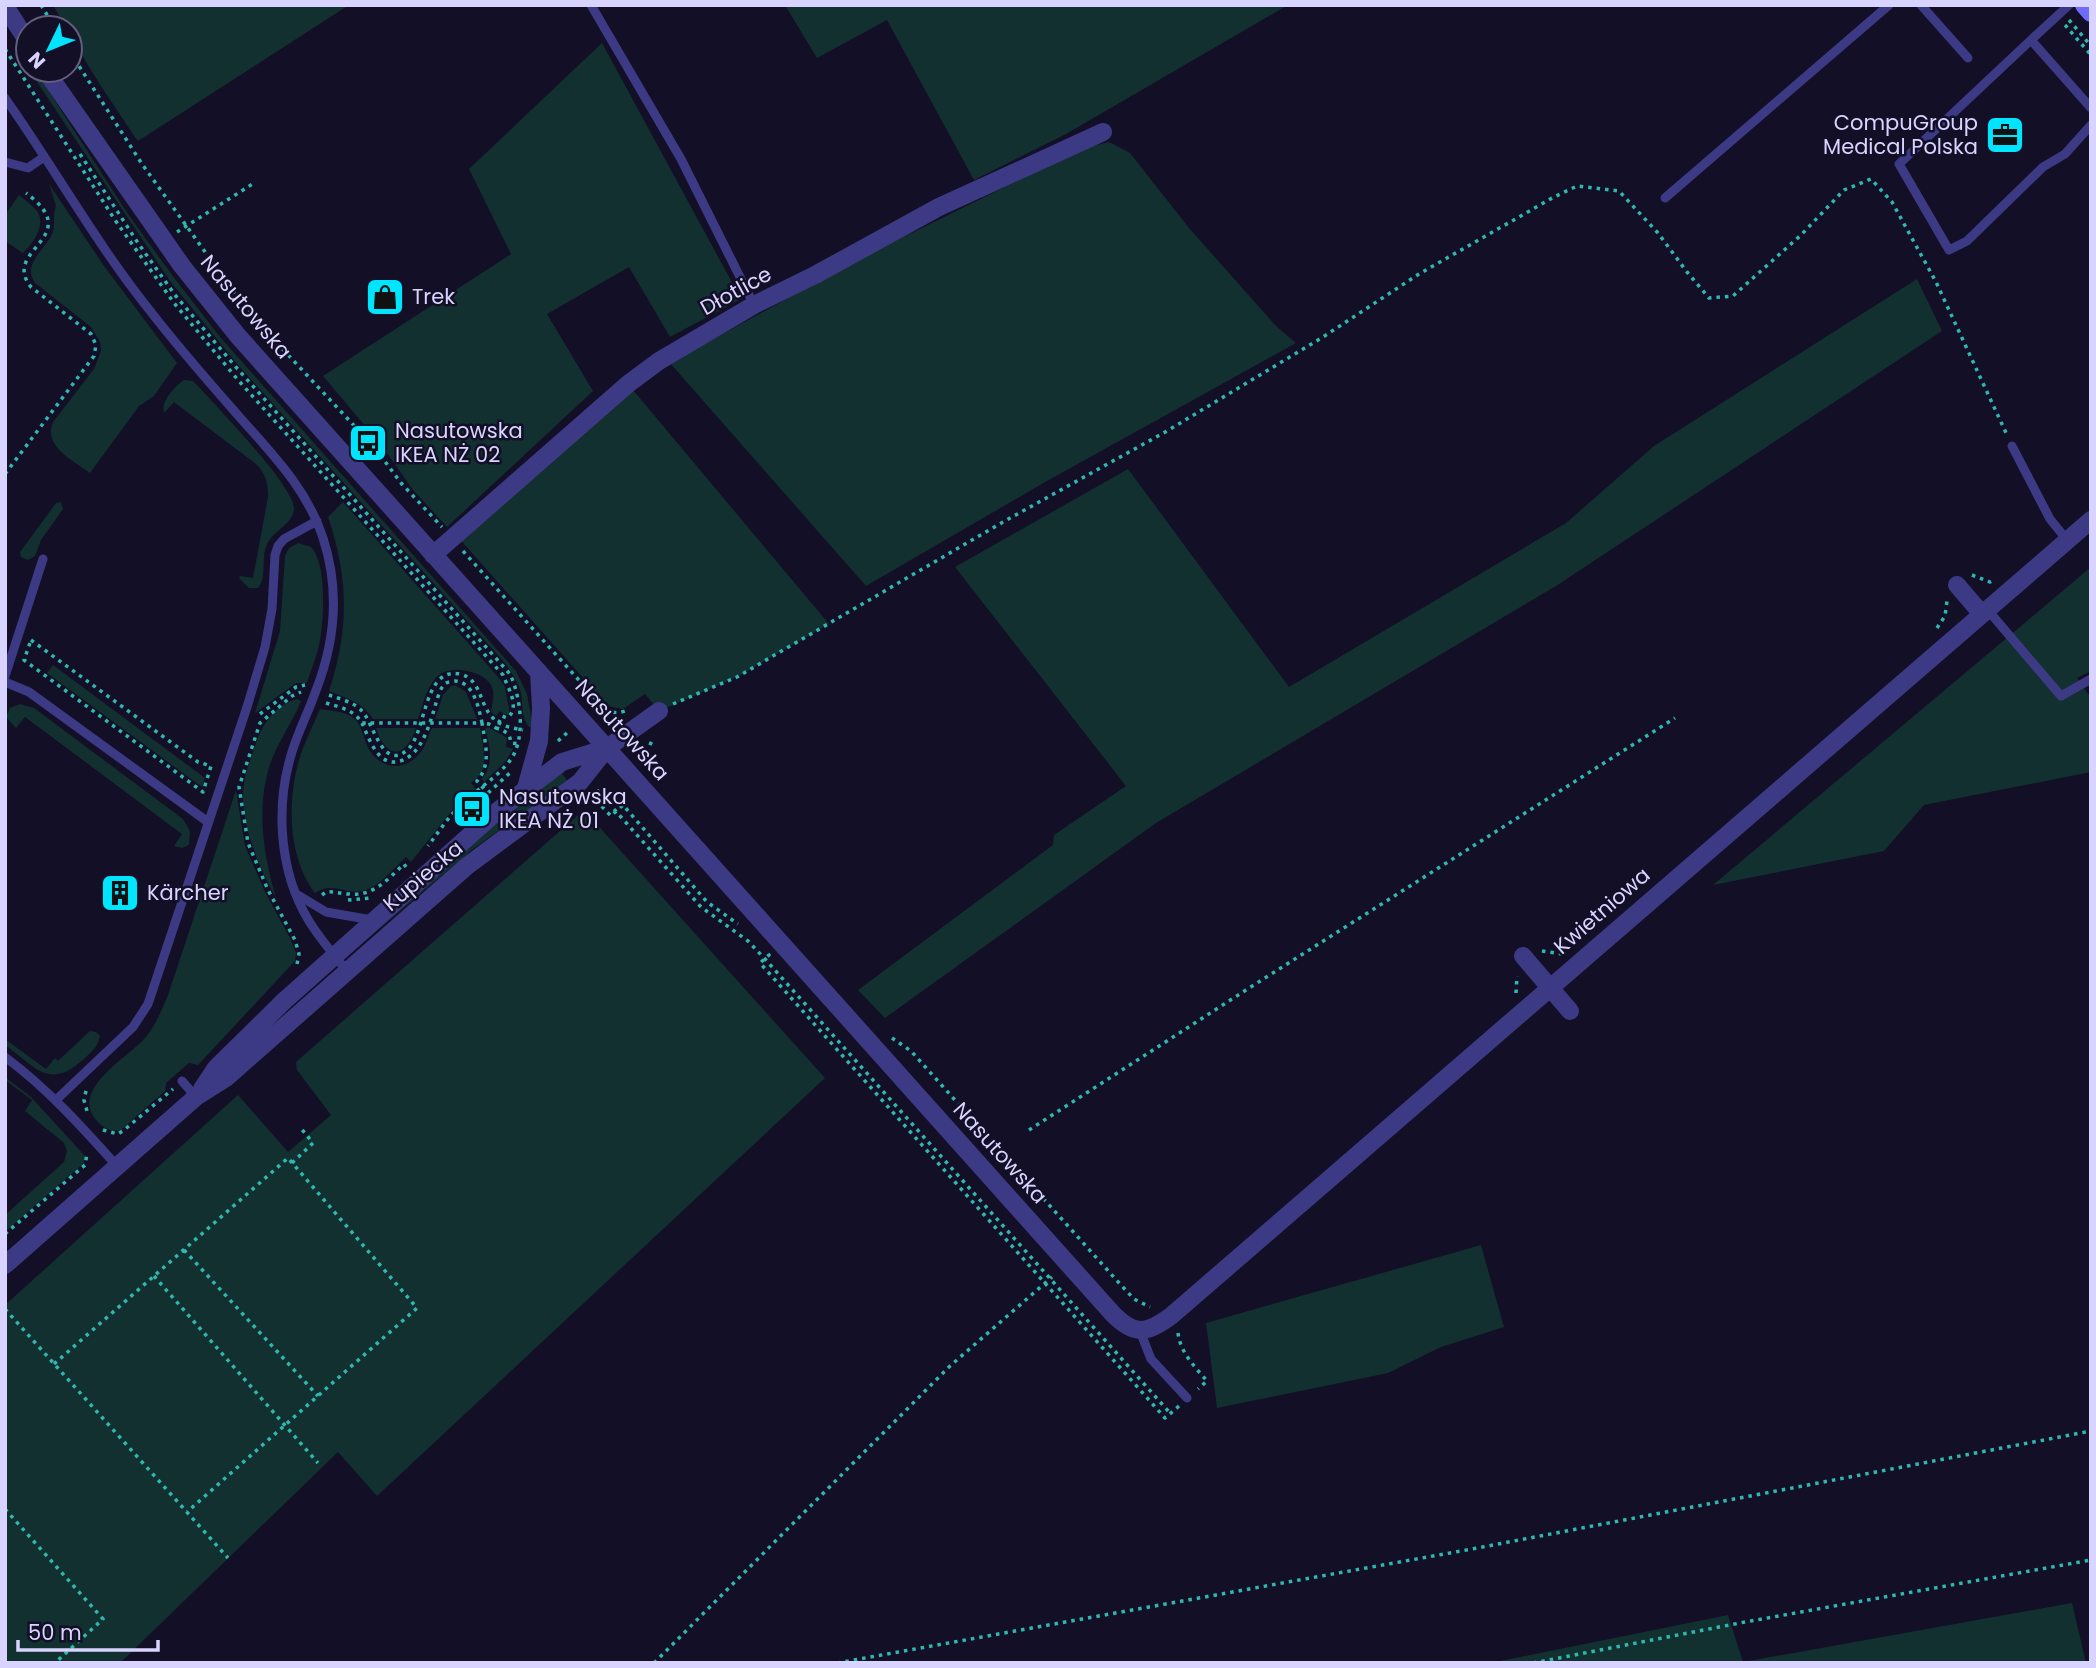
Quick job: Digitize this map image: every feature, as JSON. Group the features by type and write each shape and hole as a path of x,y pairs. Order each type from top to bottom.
{"street":[{"path":"2084,5 2091,13"},
{"name":"Nasutowska","path":"55,84 164,242 237,336 1068,1264 1121,1322 1140,1331"},
{"name":"Dłotlice","path":"433,555 628,384 659,361 754,305 939,207 1103,132"},
{"name":"Kwietniowa","path":"1140,1331 1149,1330 1171,1316 2091,520"},
{"path":"1957,584 1983,611"},
{"path":"526,788 536,757 540,732 539,672"},
{"path":"607,748 659,711"},
{"name":"Kupiecka","path":"196,1097 216,1068 372,920 466,838 526,788 569,758 607,748"},
{"name":"Kupiecka","path":"5,1265 196,1097 226,1078 467,866 580,782 607,748"},
{"path":"1523,956 1570,1011"}],"lane":[{"path":"591,5 681,159 754,305"},
{"path":"1665,198 1889,5"},
{"path":"1921,5 1968,58"},
{"path":"2063,11 1899,164 1949,250 1968,241 2043,167 2065,154 2091,125"},
{"path":"2031,40 2091,108"},
{"path":"5,98 131,286 186,356 286,471 317,521 329,557 334,604 331,638 317,690 292,752 283,801 282,832 285,854 308,919 347,971"},
{"path":"5,162 28,168 44,157"},
{"path":"2012,446 2050,519 2067,540"},
{"path":"56,1100 141,1017 152,993 265,647 272,610 275,555 278,546 301,528 317,521"},
{"path":"5,676 43,559"},
{"path":"1983,611 2061,696 2089,681"},
{"path":"5,682 29,692 208,822"},
{"path":"298,895 320,909 341,916 372,920"},
{"path":"5,1057 56,1100 117,1166"},
{"path":"182,1081 196,1097"},
{"path":"1140,1331 1151,1359 1187,1398"}],"path":[{"path":"2063,11 2091,46"},
{"path":"2063,11 2091,55"},
{"path":"5,49 115,220 174,303 238,380 387,545"},
{"path":"84,74 185,226 236,295 276,342 375,448 401,483 599,703 609,712 628,709"},
{"path":"659,711 737,677 1003,522 1167,431 1323,337 1419,274 1577,186 1619,191 1658,233 1709,298 1733,296 1801,235 1844,191 1871,179 1892,202 1936,282 2012,446"},
{"path":"164,242 254,183"},
{"path":"5,474 94,356 96,345 91,334 24,279 25,261 47,229 48,216 43,206 26,192"},
{"path":"31,640 198,762 211,766 203,792 24,660 31,640"},
{"path":"239,768 258,716 296,687 304,685 359,707 367,716 380,745 388,753 397,755 405,752 415,741 433,689 442,677 451,674 461,674 472,680 486,711 493,719 519,729 548,734 569,758"},
{"path":"324,702 357,716 372,747 387,760 395,762 404,760 418,747 445,684 452,680 462,682 475,698 482,723 487,753 482,775 477,781 488,793"},
{"path":"290,971 299,962 298,947 268,891 248,843 239,787 260,723 292,696 301,692"},
{"path":"593,709 599,703"},
{"path":"1030,1130 1257,982 1675,718"},
{"path":"362,723 482,723 496,728"},
{"path":"425,851 455,810 510,762 517,746 519,729"},
{"path":"558,741 570,729"},
{"path":"656,775 650,769 647,758 649,745 660,732"},
{"path":"480,800 513,770"},
{"path":"232,788 242,776"},
{"path":"585,776 701,908 748,941 765,959 1170,1413"},
{"path":"623,805 631,798"},
{"path":"321,897 326,892 358,895 368,892 378,887 404,864 411,874"},
{"path":"320,909 330,899 369,899 380,894 408,869"},
{"path":"886,1034 911,1051 1134,1299 1154,1310"},
{"path":"99,1128 118,1134 182,1081"},
{"path":"86,1087 84,1100 87,1112"},
{"path":"292,1163 313,1143 300,1127"},
{"path":"54,1364 288,1158 417,1308 187,1512"},
{"path":"5,1234 85,1165"},
{"path":"184,1250 318,1396"},
{"path":"654,1663 950,1366 1068,1264"},
{"path":"154,1276 318,1463"},
{"path":"5,1309 228,1558"},
{"path":"836,1663 1472,1549 2091,1431"},
{"path":"5,1509 103,1619 55,1663"},
{"path":"1533,1663 2091,1560"}],"green space":[{"path":"53,5 349,5 138,141 84,58 84,14 58,14"},
{"path":"785,5 1288,5 1066,134 974,180 887,20 817,58"},
{"path":"602,43 741,299 670,337 629,267 547,314 593,391 447,527 413,490 382,446 323,376 511,254 469,169"},
{"path":"38,84 44,84 128,214 220,337 516,671 527,694 533,727 529,727 525,719 520,689 504,662 238,365 170,281"},
{"path":"1109,142 1130,153 1189,228 1277,327 1296,343 1047,481 866,586 670,363 859,259 1084,148"},
{"path":"49,184 104,266 177,363 154,396 139,406 90,473 61,452 52,439 53,422 94,369 101,351 100,342 91,327 35,283 32,276 33,264 53,231 56,206"},
{"path":"19,195 40,216 34,239 23,253 5,241 5,215"},
{"path":"1917,279 1942,331 1556,586 1156,823 885,1018 858,990 1053,845 1054,835 1126,786 955,567 1128,469 1289,687 1566,523 1654,446"},
{"path":"184,380 193,381 236,427 269,465 291,498 293,515 269,541 258,588 249,588 239,578 253,578 268,497 266,479 256,464 174,402 164,413 166,399"},
{"path":"633,390 829,624 737,677 659,711 645,694 623,709 608,706 456,535"},
{"path":"61,502 63,509 41,540 35,556 28,560 21,557 20,552 56,503"},
{"path":"343,502 499,678 505,687 510,714 505,715 500,711 496,716 491,712 493,690 490,683 478,674 461,670 446,671 436,678 426,695 418,719 373,719 359,705 329,691 340,647 344,604 340,561 328,517"},
{"path":"298,543 311,547 320,565 323,605 318,651 307,683 296,683 255,713 280,631 285,556 289,548"},
{"path":"2091,567 2091,671 2077,678 2091,698 2091,772 1924,805 1884,851 1713,885"},
{"path":"53,665 205,778 202,787 47,673"},
{"path":"455,685 466,692 477,719 435,719 443,695"},
{"path":"297,699 301,701 272,759 262,811 265,846 276,898 251,842 244,812 244,783 265,723 281,706"},
{"path":"20,704 34,708 183,819 190,831 189,845 182,848 174,846 182,834 25,717 16,728 6,717 10,708"},
{"path":"320,709 341,712 356,720 370,751 381,762 394,766 408,763 420,753 432,728 480,728 484,765 480,775 471,783 476,789 458,803 411,862 406,857 380,881 363,891 328,888 315,893 299,863 292,829 295,777 301,754"},
{"path":"488,727 507,738 506,747 513,749 505,762 484,782 482,779 490,761 485,729"},
{"path":"376,728 416,728 407,746 396,752 385,746"},
{"path":"560,771 568,781 473,849 353,951 475,840"},
{"path":"236,790 245,846 265,892 290,938 296,953 295,961 198,1065 189,1063 166,1083 165,1091 121,1130 108,1129 97,1121 90,1109 90,1098 103,1076 145,1038 158,1018"},
{"path":"584,810 825,1078 377,1496 338,1452 120,1663 5,1663 5,1305 238,1095 288,1152 331,1115 297,1070 296,1062"},
{"path":"90,1031 100,1036 96,1046 73,1068 62,1073 52,1074 35,1068 5,1045 5,1039 46,1069 55,1058 58,1061"},
{"path":"5,1077 31,1097 85,1156 84,1163 5,1232 5,1215 64,1162 67,1151 64,1143 25,1111 32,1100 5,1080"},
{"path":"1481,1245 1504,1327 1441,1347 1388,1373 1217,1408 1206,1323"},
{"path":"2072,1603 2086,1663 1490,1663 1728,1615 1743,1662"}],"place":[{"name":"CompuGroup Medical Polska","path":"2005,135"},
{"name":"Trek","path":"385,297"},
{"name":"Nasutowska IKEA NŻ 02","path":"368,443"},
{"name":"Nasutowska IKEA NŻ 01","path":"472,809"},
{"name":"Kärcher","path":"120,893"}]}
